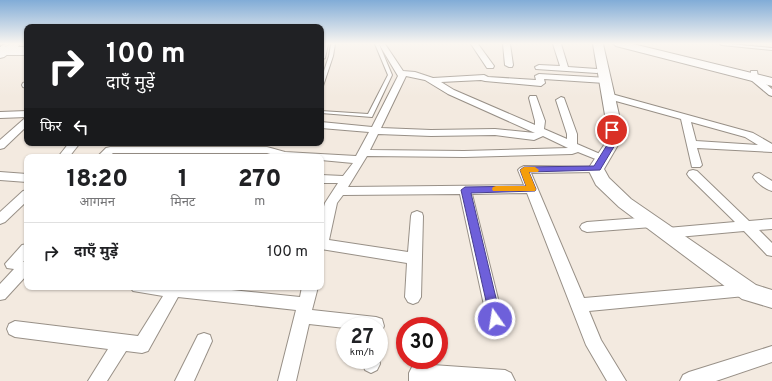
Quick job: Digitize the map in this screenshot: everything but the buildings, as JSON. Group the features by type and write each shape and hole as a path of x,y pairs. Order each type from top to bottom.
{"main road":[{"path":"697,62 754,75 772,77"},
{"path":"703,62 754,75 772,82"}],"street":[{"path":"324,233 335,193 362,156 402,76 394,62"},
{"path":"487,62 490,66"},
{"path":"563,62 565,69"},
{"path":"601,62 612,115 611,145 600,164 602,180 625,203 745,290 750,293 772,299"},
{"path":"539,67 565,69 604,82 685,117 749,135 772,150"},
{"path":"401,73 418,74 433,80 452,92 574,147 600,164"},
{"path":"754,75 772,93"},
{"path":"433,80 484,77 485,80 541,83 539,76 604,82"},
{"path":"532,98 540,121 541,133"},
{"path":"324,157 572,151 574,147 572,134 561,100"},
{"path":"0,115 24,114"},
{"path":"685,117 695,170 746,226 772,251"},
{"path":"0,146 24,124"},
{"path":"324,125 375,131 431,133 495,132 534,137 541,133"},
{"path":"691,144 772,150"},
{"path":"66,154 72,146"},
{"path":"105,154 110,150 266,150 281,154"},
{"path":"600,164 524,170 595,345 617,381"},
{"path":"0,176 24,178"},
{"path":"759,177 772,187"},
{"path":"324,182 335,193 532,189"},
{"path":"465,190 495,319"},
{"path":"0,218 24,197"},
{"path":"413,297 417,216"},
{"path":"587,227 652,222"},
{"path":"667,234 772,224"},
{"path":"324,244 415,259"},
{"path":"24,252 12,264 24,267"},
{"path":"0,294 24,269"},
{"path":"165,290 305,310 340,317"},
{"path":"287,381 309,290"},
{"path":"578,305 745,290"},
{"path":"15,329 142,345 174,291"},
{"path":"184,381 204,341"},
{"path":"97,381 122,342"},
{"path":"689,381 772,354"},
{"path":"418,381 418,373 505,379 506,381"}],"lane":[{"path":"324,77 329,62"},
{"path":"324,112 370,116 390,75 385,62"}],"slow traffic":[{"path":"496,189 532,189 524,170 535,170"}],"route":[{"path":"495,319 465,190 532,189 524,170 596,169 611,145 612,130"}]}
